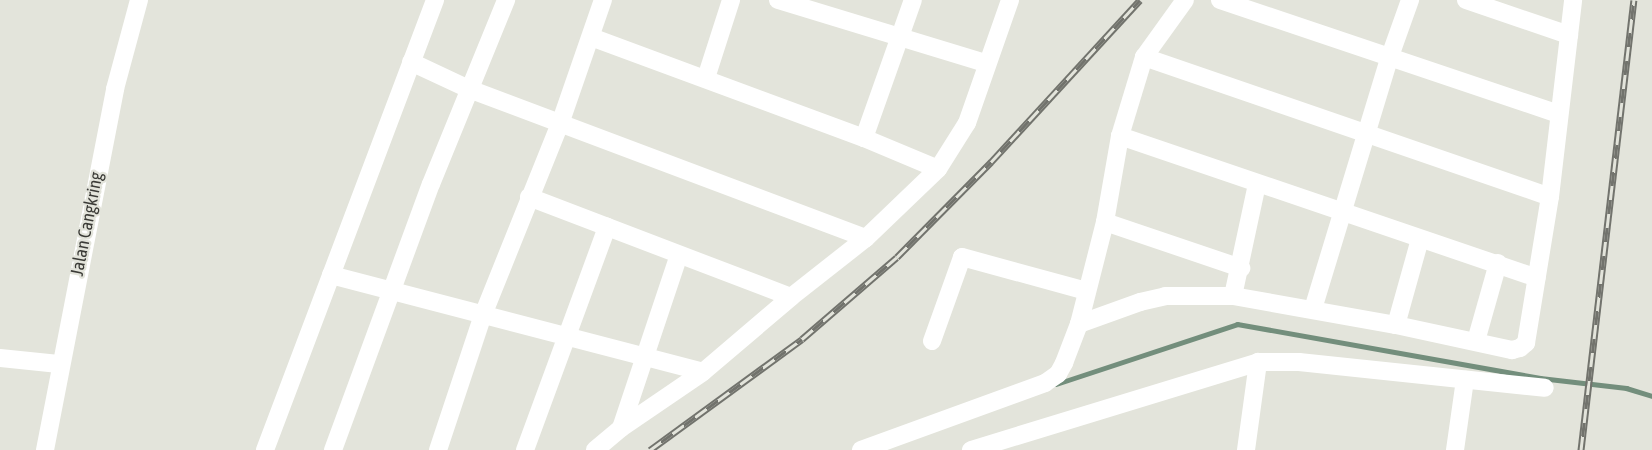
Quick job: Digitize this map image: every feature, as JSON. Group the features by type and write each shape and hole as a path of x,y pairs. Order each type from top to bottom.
{"street":[{"name":"Jalan Cangkring","path":"45,450 59,364 114,89 139,0"},
{"path":"265,450 435,0"},
{"path":"333,450 391,289 506,0"},
{"path":"438,450 483,315 561,122 603,0"},
{"path":"706,78 731,0"},
{"path":"778,0 986,63"},
{"path":"864,138 913,0"},
{"path":"595,450 621,428 703,372 791,297 866,238 938,169 968,123 986,63 1010,0"},
{"path":"861,450 1046,383 1058,374 1078,324 1105,222 1120,136 1144,57 1185,0"},
{"path":"1220,0 1389,59 1558,114"},
{"path":"1313,309 1389,59 1410,0"},
{"path":"1466,0 1569,34"},
{"path":"1078,324 1140,302 1165,296 1233,296 1476,340 1512,350 1526,343 1550,197 1573,0"},
{"path":"591,37 864,138 938,169"},
{"path":"1144,57 1550,197"},
{"path":"411,62 470,89 866,238"},
{"path":"1120,136 1420,239 1498,263 1536,278"},
{"path":"1233,296 1241,268 1257,184"},
{"path":"529,197 791,297"},
{"path":"1105,222 1241,268"},
{"path":"525,450 568,339 607,227"},
{"path":"1396,325 1420,239"},
{"path":"621,428 679,255"},
{"path":"932,340 962,257 1086,291"},
{"path":"1476,340 1498,263"},
{"path":"331,274 568,339 703,372"},
{"path":"0,358 59,364"},
{"path":"1246,450 1258,362"},
{"path":"971,450 1258,362 1299,362 1545,388"},
{"path":"1455,450 1465,380"}],"waterway":[{"path":"1056,384 1237,324 1540,378 1626,388 1652,396"}],"railway":[{"path":"650,450 802,339 897,257 991,162 1140,0"},
{"path":"1581,450 1634,0"}]}
